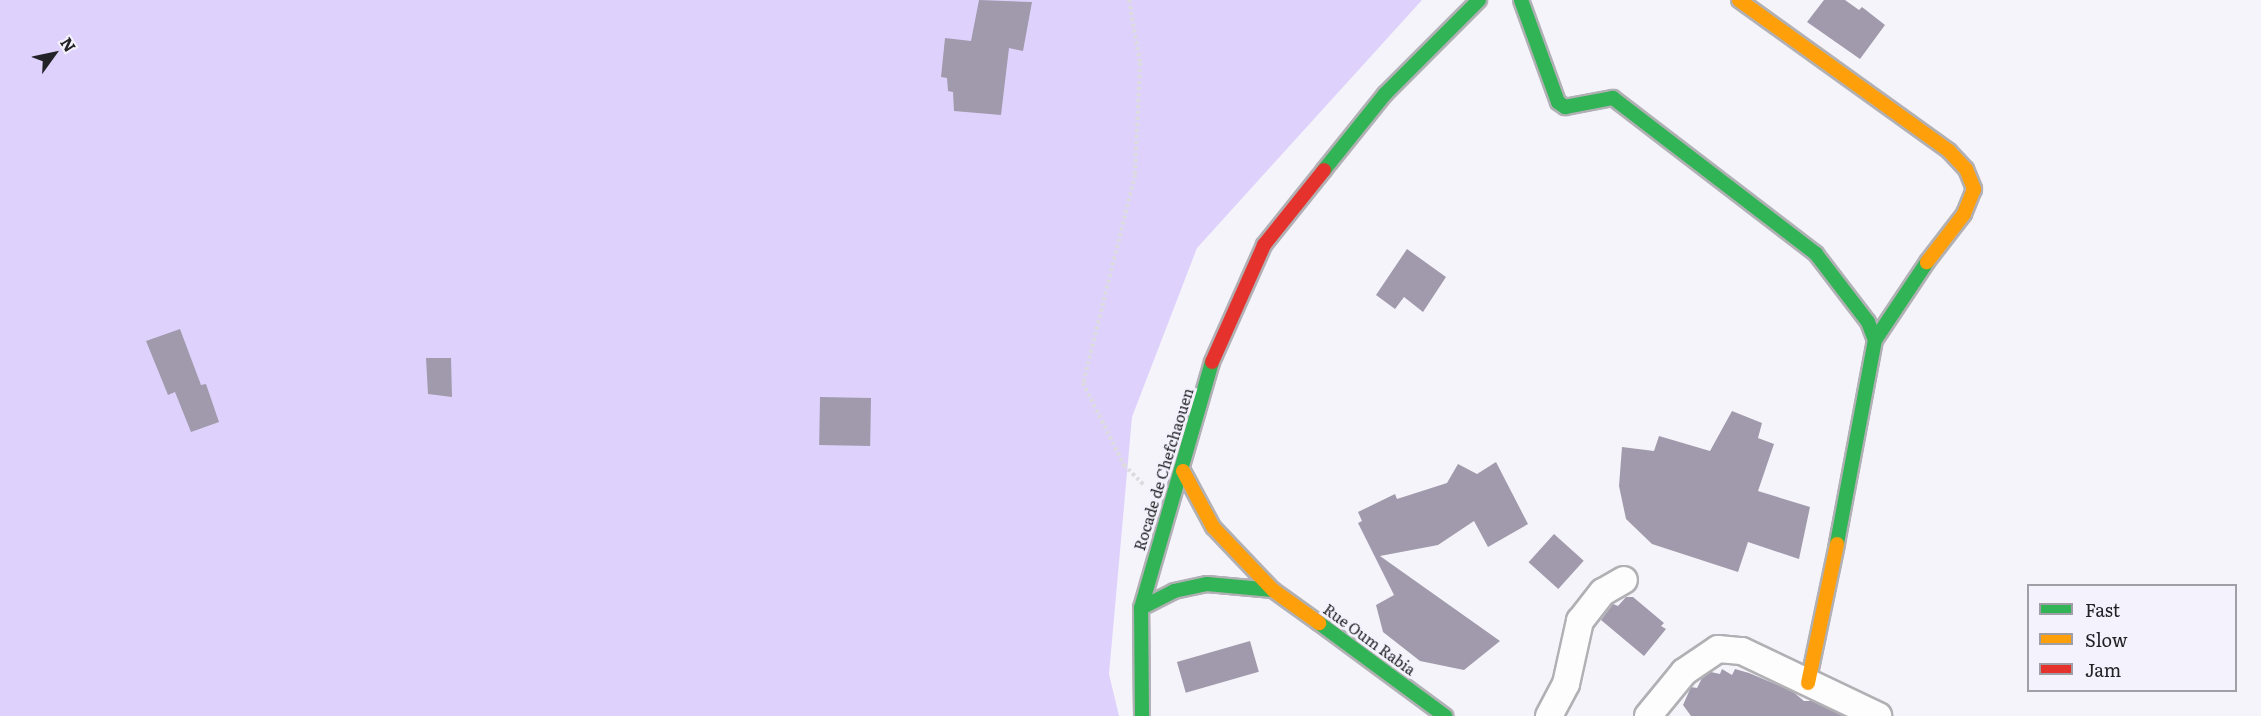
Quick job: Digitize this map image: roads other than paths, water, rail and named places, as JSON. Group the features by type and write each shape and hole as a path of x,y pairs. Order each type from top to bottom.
{"street":[{"name":"Rocade de Chefchaouen","path":"1142,716 1141,608 1167,510 1183,471 1217,346 1264,245 1385,94 1479,0"},
{"path":"1521,0 1557,102 1565,107 1613,98 1816,254 1856,303 1875,340"},
{"path":"1739,0 1949,152 1966,169 1974,189 1964,214 1917,274 1875,340 1860,438 1808,682"},
{"name":"Rue Oum Rabia","path":"1183,471 1213,527 1274,590 1445,716"},
{"path":"1549,716 1566,684 1580,621 1603,592 1624,580"},
{"path":"1141,608 1174,591 1207,584 1274,590"},
{"path":"1648,716 1684,672 1718,649 1742,651 1878,716"}]}
